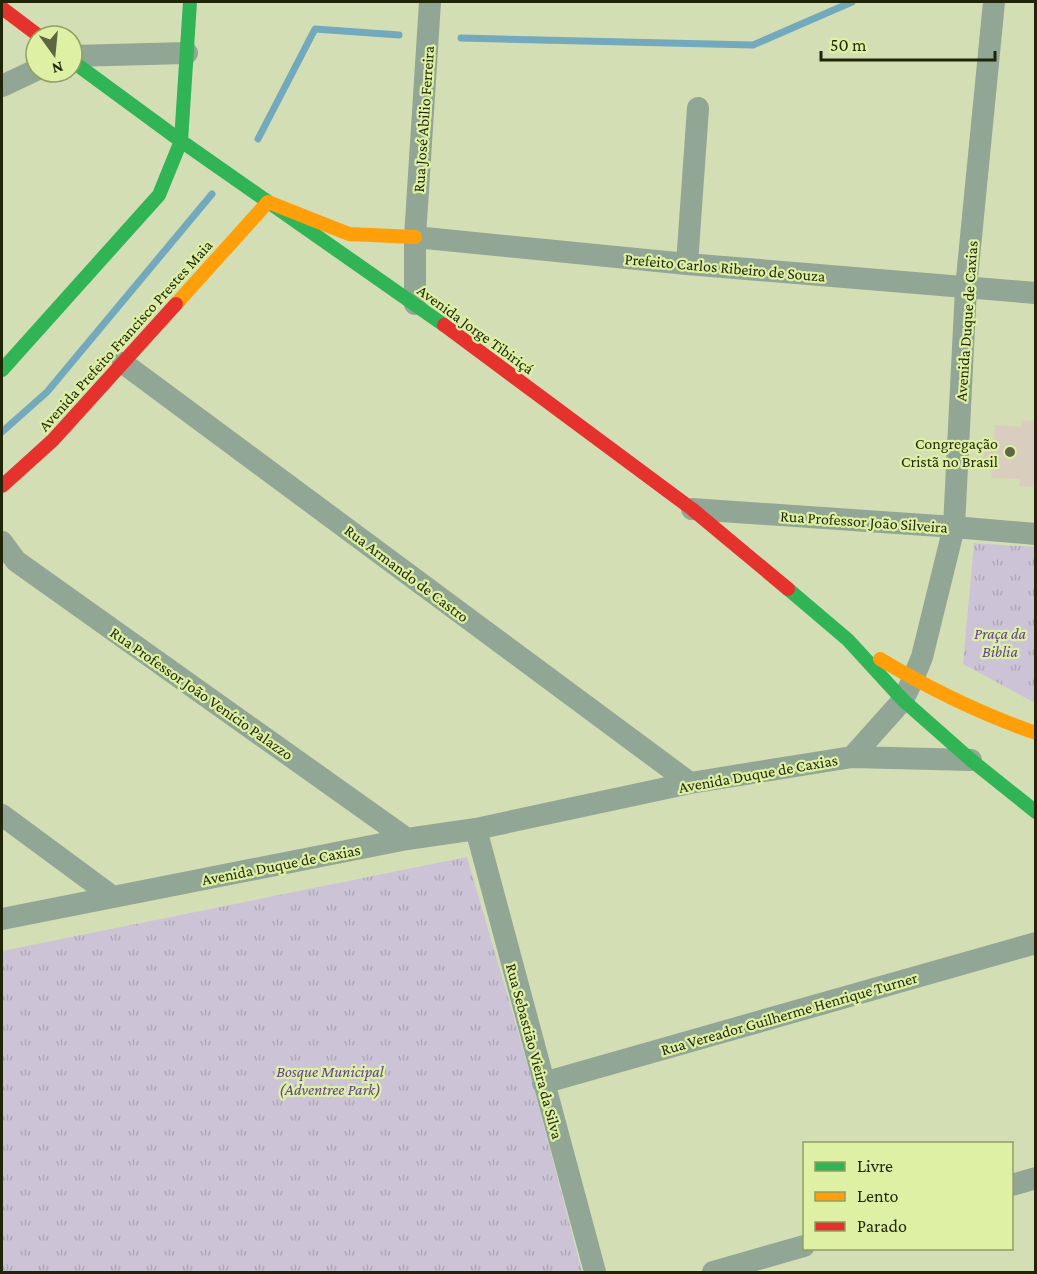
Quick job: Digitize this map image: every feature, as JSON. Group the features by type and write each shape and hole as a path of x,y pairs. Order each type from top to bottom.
{"street":[{"path":"2,370 159,195 181,141 190,2"},
{"name":"Rua José Abilio Ferreira","path":"416,304 415,237 430,2"},
{"name":"Avenida Duque de Caxias","path":"2,919 407,839 476,829 690,783 852,757 903,700 913,679 922,657 954,526 966,288 994,2"},
{"path":"2,8 24,25"},
{"path":"84,57 187,53"},
{"name":"Avenida Jorge Tibiriçá","path":"84,67 181,141 416,304 692,509 848,640"},
{"path":"2,86 24,76"},
{"path":"687,264 698,108"},
{"path":"268,202 349,234 415,237"},
{"name":"Avenida Prefeito Francisco Prestes Maia","path":"2,486 53,440 268,202"},
{"name":"Prefeito Carlos Ribeiro de Souza","path":"415,237 687,264 1035,293"},
{"name":"Rua Armando de Castro","path":"123,363 690,783"},
{"name":"Rua Professor João Silveira","path":"692,509 954,526 1035,534"},
{"name":"Rua Professor João Venício Palazzo","path":"2,542 16,561 407,839"},
{"path":"848,640 913,679 988,716 1035,733"},
{"path":"848,640 903,700 971,760 1034,806"},
{"path":"852,757 971,760"},
{"path":"2,815 113,897"},
{"name":"Rua Sebastião Vieira da Silva","path":"476,829 595,1272"},
{"name":"Rua Vereador Guilherme Henrique Turner","path":"543,1083 1035,943"},
{"path":"1013,1184 1035,1178"},
{"path":"713,1272 803,1246"}],"green space":[{"name":"Praça da Biblia","path":"974,543 1035,547 1035,703 963,664"},
{"name":"Bosque Municipal (Adventree Park)","path":"467,857 531,1076 582,1272 2,1272 2,951"}],"building":[{"name":"Congregação Cristã no Brasil","path":"1022,420 1036,421 1036,487 1019,486 1020,479 991,478 992,464 983,464 985,439 994,440 995,425 1021,427"}],"waterway":[{"path":"461,38 753,45 852,2"},
{"path":"258,139 315,29 399,35"},
{"path":"2,432 47,392 212,194"}],"traffic: fast":[{"path":"2,370 159,195 181,141 190,2"},
{"path":"84,70 181,141 444,325"},
{"path":"788,589 848,640 903,700 971,760 1036,812"}],"traffic: slow":[{"path":"176,304 268,202 349,234 415,237"},
{"path":"880,659 956,700 1036,733"}],"traffic: jam":[{"path":"2,8 24,25"},
{"path":"2,486 53,440 176,304"},
{"path":"444,325 692,509 788,589"}],"place":[{"name":"Congregação Cristã no Brasil","path":"1010,452"}]}
